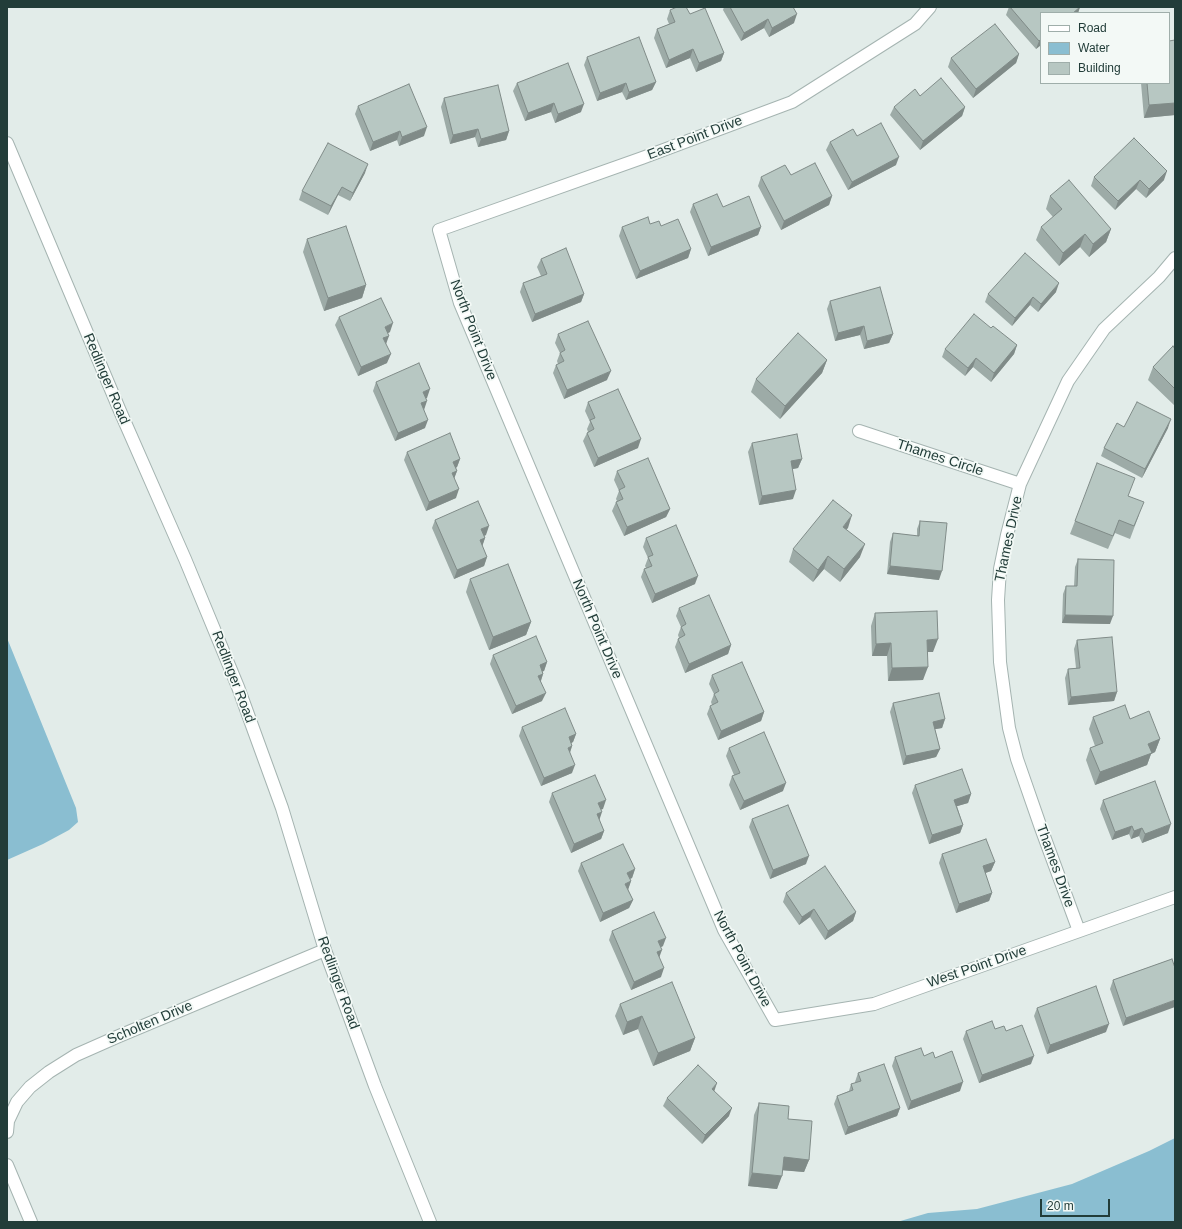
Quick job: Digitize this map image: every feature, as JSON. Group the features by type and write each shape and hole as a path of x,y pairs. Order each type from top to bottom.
{"street":[{"name":"East Point Drive","path":"439,230 642,158 792,102 915,24 930,7"},
{"name":"Redlinger Road","path":"7,143 117,404 185,559 238,687 282,808 325,950 375,1086 430,1222"},
{"name":"North Point Drive","path":"439,230 460,303 718,916 724,930 775,1020"},
{"name":"Thames Drive","path":"1079,931 1041,828 1008,728 1000,654 998,600 1000,569 1020,484 1068,381 1104,329 1159,277 1175,258"},
{"name":"Thames Circle","path":"859,431 1020,484"},
{"name":"West Point Drive","path":"775,1020 874,1004 1175,897"},
{"name":"Scholten Drive","path":"7,1132 8,1121 21,1097 30,1087 49,1072 76,1055 325,950"},
{"path":"7,1165 31,1222"}],"water":[{"path":"7,638 76,808 78,822 69,830 43,844 7,860"},
{"path":"1175,1138 1175,1222 897,1222 928,1213 977,1209 1072,1184 1149,1151"}],"building":[{"path":"677,7 686,7 690,14 705,8 724,53 699,63 693,49 669,60 657,29 675,22 670,10"},
{"path":"730,7 793,7 797,14 772,28 768,19 744,33"},
{"path":"1010,7 1080,7 1074,12 1040,12 1039,41"},
{"path":"995,24 1019,54 976,89 951,58"},
{"path":"639,37 656,82 629,92 626,83 600,93 587,57"},
{"path":"1175,40 1175,103 1149,105 1147,84 1170,84 1170,41"},
{"path":"568,63 584,104 558,114 554,103 528,113 517,83"},
{"path":"941,78 965,107 923,141 894,107 915,89 920,96"},
{"path":"409,84 427,127 402,137 400,131 373,142 358,106"},
{"path":"498,85 509,131 481,139 478,129 453,135 444,98"},
{"path":"881,123 899,157 852,182 830,142 853,129 857,136"},
{"path":"1134,138 1167,171 1149,189 1140,180 1118,201 1094,177"},
{"path":"328,143 368,164 353,193 342,187 331,206 302,191"},
{"path":"815,163 832,196 784,221 761,177 785,165 791,175"},
{"path":"1069,180 1111,229 1093,244 1085,234 1063,253 1041,227 1062,209 1050,196"},
{"path":"717,194 723,207 749,196 761,227 711,247 693,204"},
{"path":"648,217 650,224 659,221 661,226 678,219 691,249 640,271 622,227"},
{"path":"346,226 366,285 328,298 307,239"},
{"path":"566,248 584,294 535,314 523,283 547,274 541,259"},
{"path":"1025,253 1059,283 1041,304 1033,297 1015,318 988,294"},
{"path":"880,287 893,334 867,341 864,326 838,333 830,301"},
{"path":"381,298 393,323 385,327 389,336 383,338 391,354 361,367 339,317"},
{"path":"974,314 991,328 993,326 1017,345 994,373 976,358 968,368 945,349"},
{"path":"588,321 611,371 567,390 556,365 564,361 560,353 565,350 558,334"},
{"path":"798,333 827,360 785,406 756,379"},
{"path":"1173,346 1175,349 1175,389 1153,367"},
{"path":"419,363 430,389 423,392 427,401 421,403 428,420 398,433 376,382"},
{"path":"618,389 641,439 598,458 587,433 594,429 590,420 595,418 588,402"},
{"path":"1137,402 1171,419 1145,469 1104,448 1117,423 1124,427"},
{"path":"450,433 460,459 453,462 457,471 452,473 459,489 429,502 407,452"},
{"path":"797,434 802,459 791,461 796,490 762,496 752,443"},
{"path":"648,458 670,509 627,527 616,502 623,499 619,490 625,487 617,471"},
{"path":"1097,463 1135,478 1128,496 1144,502 1134,526 1119,520 1113,536 1075,521"},
{"path":"833,500 852,515 843,527 865,544 844,569 828,556 818,570 793,549"},
{"path":"478,501 489,526 481,529 485,538 480,540 487,557 457,570 435,520"},
{"path":"920,521 947,523 942,571 890,566 893,533 919,536"},
{"path":"676,525 698,576 655,594 644,569 652,566 648,557 653,555 646,538"},
{"path":"1078,559 1114,560 1113,616 1065,615 1066,586 1077,586"},
{"path":"508,564 531,622 493,637 470,579"},
{"path":"709,595 731,645 689,664 678,639 685,635 681,627 686,624 679,608"},
{"path":"937,611 938,639 927,640 928,667 892,668 891,643 876,644 875,613"},
{"path":"536,636 547,662 540,665 543,674 538,676 546,693 516,706 493,655"},
{"path":"1112,637 1117,692 1071,697 1068,669 1080,668 1077,640"},
{"path":"742,662 764,712 721,731 710,706 718,702 714,694 719,691 712,675"},
{"path":"939,693 945,719 933,722 940,749 906,756 893,703"},
{"path":"1125,705 1130,719 1149,711 1160,739 1148,744 1152,753 1100,772 1090,748 1103,743 1093,717"},
{"path":"565,708 576,734 569,737 572,746 568,748 575,765 544,778 522,727"},
{"path":"764,732 786,783 744,801 732,776 740,773 729,748"},
{"path":"962,769 971,794 954,800 963,825 932,835 915,785"},
{"path":"595,775 606,800 598,803 602,812 597,814 604,831 574,844 552,793"},
{"path":"1155,781 1171,824 1145,834 1142,828 1134,831 1132,826 1115,832 1103,800"},
{"path":"788,805 809,856 773,870 752,819"},
{"path":"986,839 995,862 983,866 992,893 959,904 942,854"},
{"path":"623,844 635,869 627,873 631,881 625,884 633,900 603,913 581,863"},
{"path":"825,866 856,912 828,931 814,909 802,917 786,893"},
{"path":"654,912 666,938 658,941 662,950 657,952 664,968 634,982 612,931"},
{"path":"1172,959 1175,968 1175,1000 1126,1018 1113,980"},
{"path":"672,982 695,1038 658,1053 642,1016 627,1022 620,1004"},
{"path":"1096,986 1109,1024 1050,1045 1037,1008"},
{"path":"992,1021 995,1029 1004,1026 1006,1031 1022,1025 1034,1056 982,1075 966,1031"},
{"path":"921,1048 924,1056 933,1052 935,1058 952,1051 963,1082 911,1101 895,1057"},
{"path":"884,1064 900,1108 848,1127 837,1096 853,1090 851,1084 861,1081 858,1073"},
{"path":"698,1065 717,1083 712,1089 732,1108 705,1135 667,1098"},
{"path":"759,1103 789,1106 788,1119 812,1121 809,1160 784,1157 782,1176 752,1173"}]}
